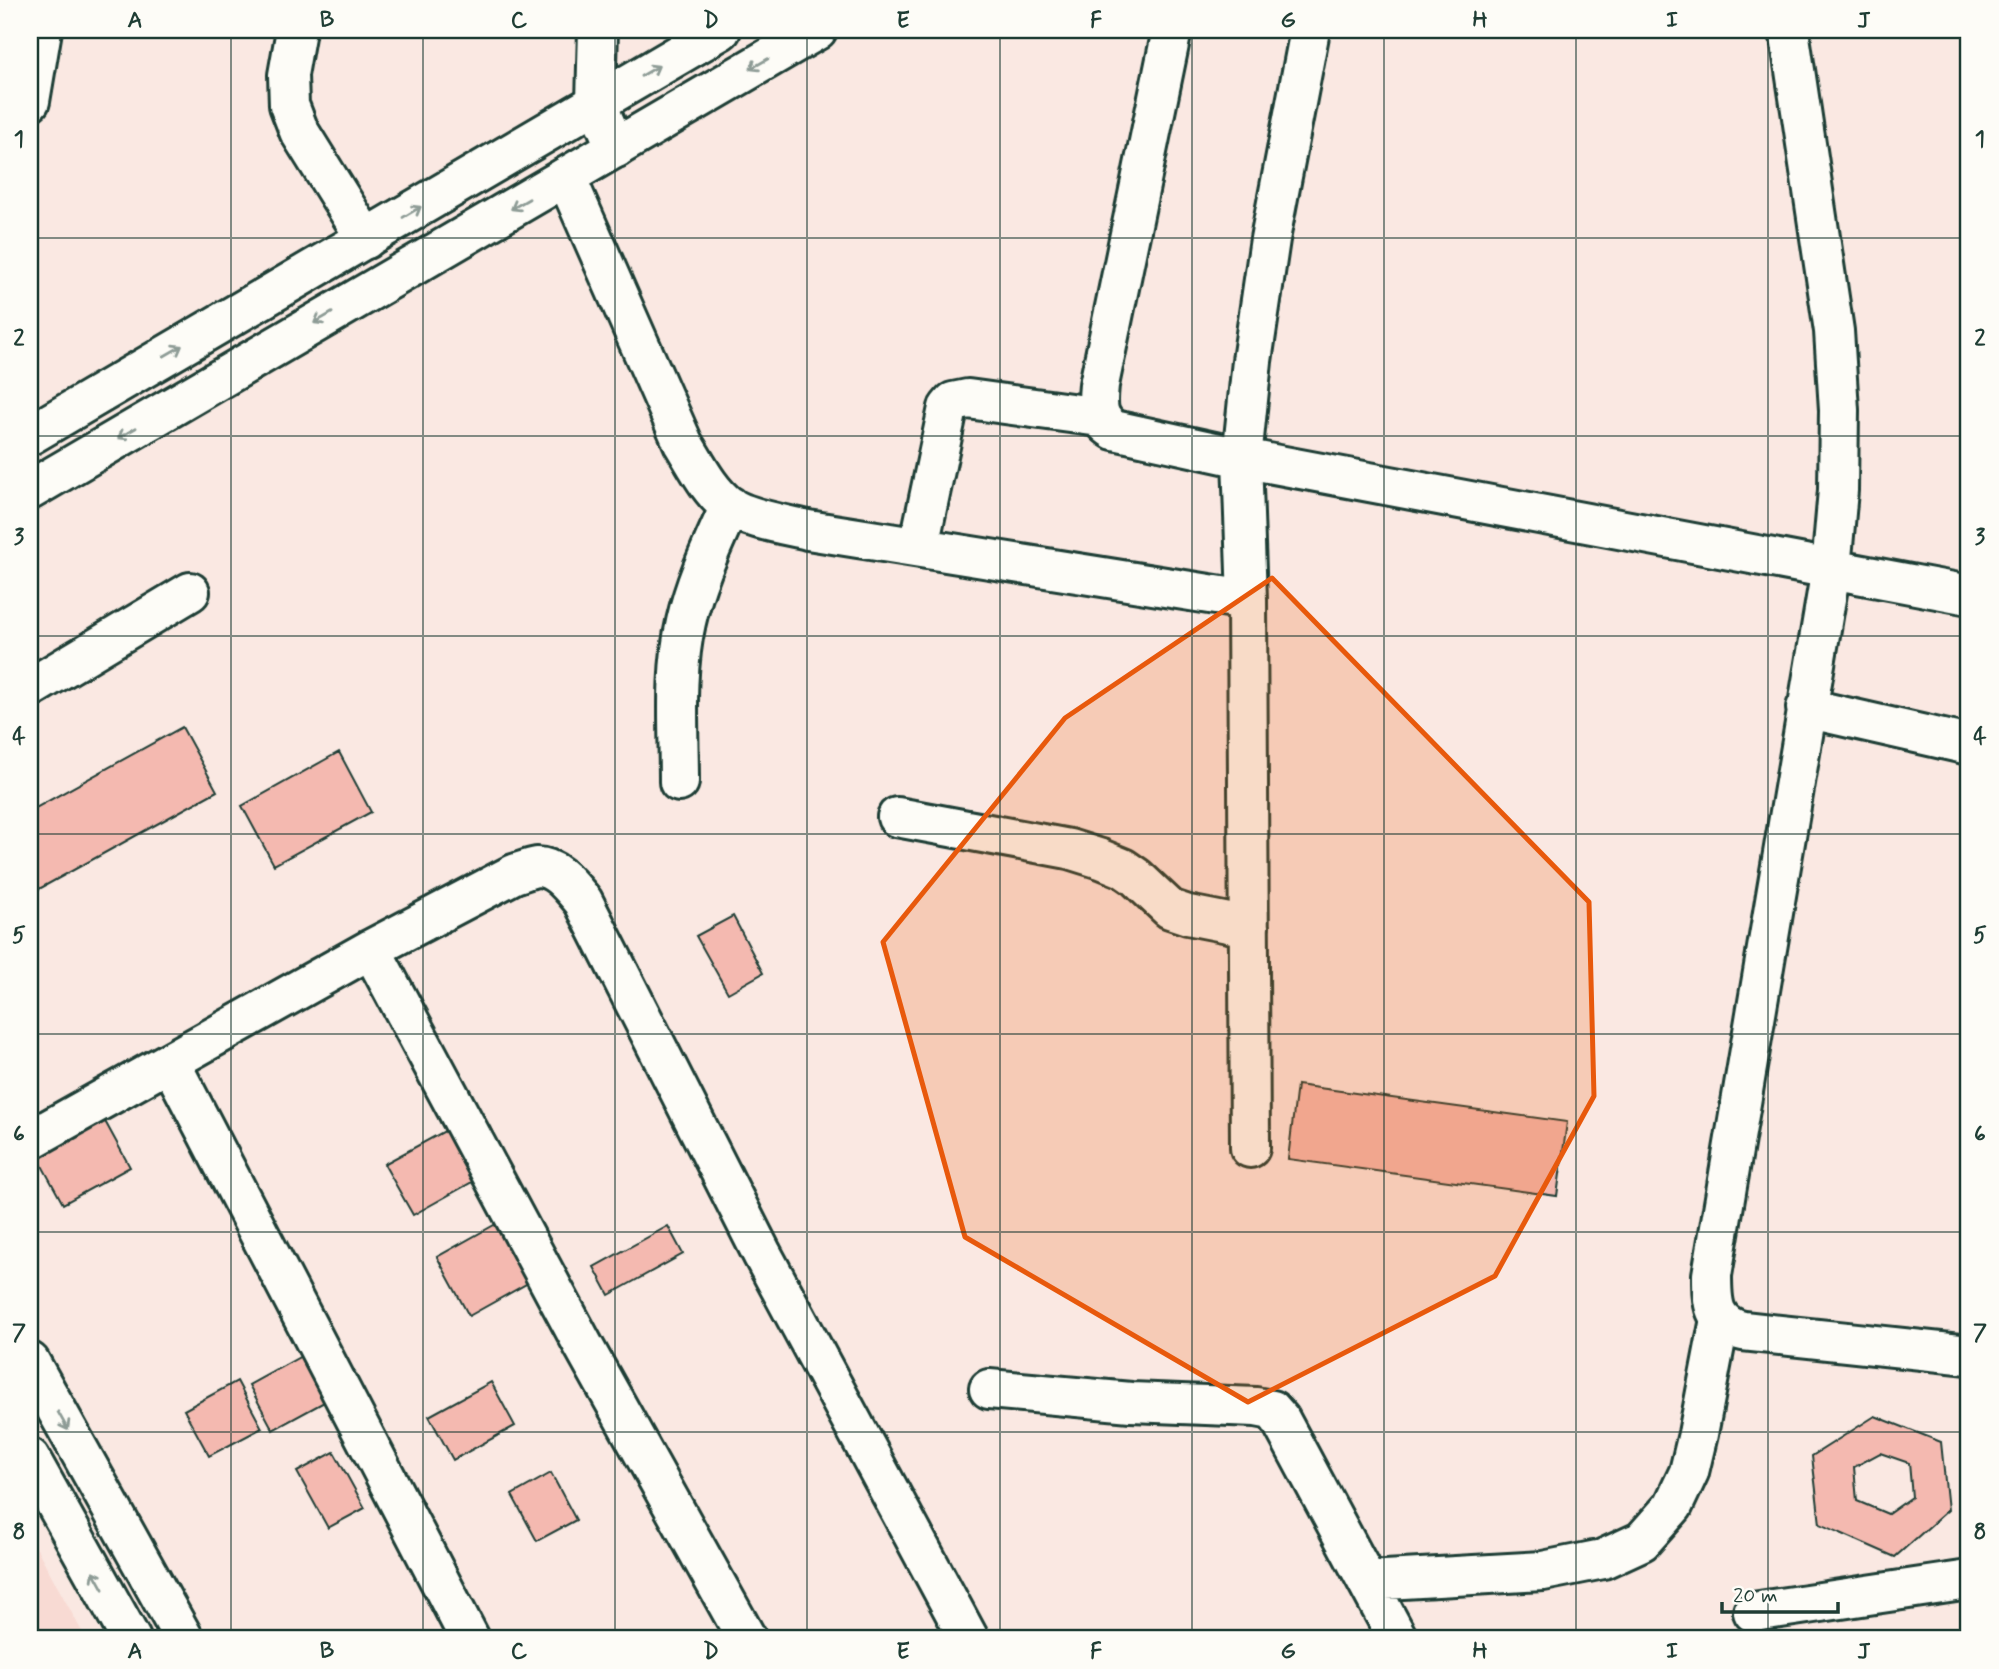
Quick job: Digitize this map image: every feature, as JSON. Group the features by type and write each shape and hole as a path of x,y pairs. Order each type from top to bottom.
{"street":[{"path":"30,101 42,30"},
{"path":"296,30 288,75 289,106 299,131 366,239"},
{"path":"598,30 596,102 616,148"},
{"path":"30,435 721,30"},
{"path":"30,490 817,30"},
{"path":"1172,30 1099,386 1097,404 1105,424 1114,430 1242,458 1969,595"},
{"path":"1250,1147 1247,600 1242,458 1252,360 1270,239 1310,30"},
{"path":"1789,30 1834,331 1839,410 1838,490 1831,569 1712,1275 1712,1303 1720,1319 1731,1328 1743,1331 1969,1355"},
{"path":"566,177 683,443 708,482 730,506 761,519 808,530 1247,600"},
{"path":"919,546 948,408 953,402 968,399 1100,417"},
{"path":"679,782 678,676 686,623 699,575 730,506"},
{"path":"30,688 190,592"},
{"path":"1806,708 1969,745"},
{"path":"897,817 1069,849 1101,859 1136,877 1170,909 1249,927"},
{"path":"30,1140 371,949 514,874 536,867 553,871 568,883 583,901 769,1266 969,1639"},
{"path":"371,949 583,1345 747,1639"},
{"path":"170,1062 470,1639"},
{"path":"1367,1581 1543,1571 1603,1559 1642,1541 1673,1506 1689,1472 1699,1434 1720,1319"},
{"path":"30,1362 184,1639"},
{"path":"989,1389 1106,1400 1272,1410 1280,1419 1398,1639"},
{"path":"30,1458 131,1639"},
{"path":"1754,1612 1969,1580"}],"highlighted area":[{"path":"1272,578 1589,902 1594,1096 1495,1276 1248,1402 965,1237 883,942 1065,718"}],"shaded area":[{"path":"30,1536 86,1639 30,1639"}],"building":[{"path":"182,727 217,791 30,894 30,811"},
{"path":"339,752 371,812 274,865 242,806"},
{"path":"733,916 763,973 728,993 696,936"},
{"path":"1297,1085 1567,1122 1557,1196 1288,1159"},
{"path":"101,1114 130,1167 63,1204 34,1151"},
{"path":"452,1127 479,1178 413,1215 384,1164"},
{"path":"503,1220 535,1279 469,1316 437,1257"},
{"path":"668,1226 683,1254 609,1295 594,1267"},
{"path":"314,1349 339,1394 273,1430 249,1385"},
{"path":"237,1381 262,1428 209,1456 184,1410"},
{"path":"491,1382 515,1426 453,1460 429,1416"},
{"path":"1875,1416 1941,1442 1948,1510 1895,1557 1820,1524 1812,1456","holes":["1880,1453 1909,1463 1912,1497 1888,1514 1857,1501 1854,1467"]},
{"path":"334,1452 365,1508 328,1528 297,1472"},
{"path":"551,1473 576,1520 537,1541 512,1495"}]}
